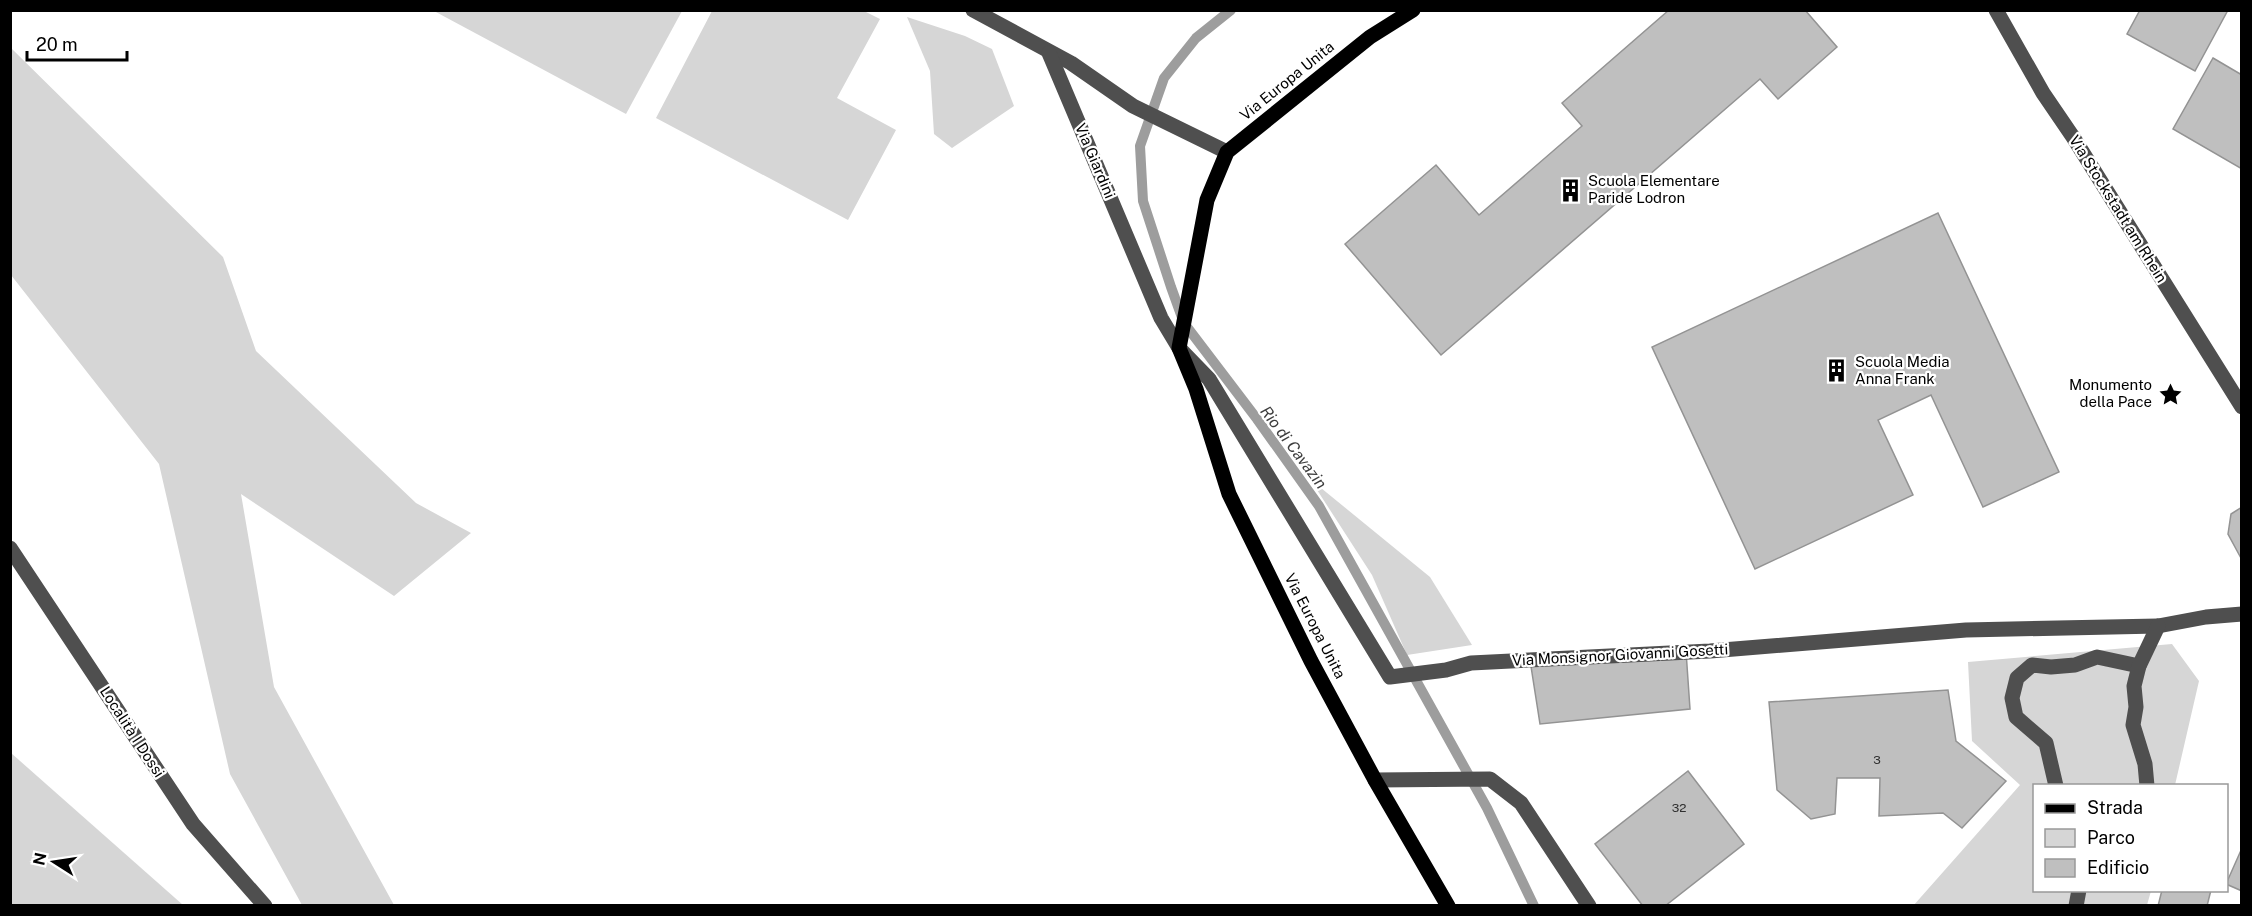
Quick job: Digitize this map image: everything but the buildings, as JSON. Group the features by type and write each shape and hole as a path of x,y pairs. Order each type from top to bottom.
{"main road":[{"name":"Via Europa Unita","path":"1413,10 1370,37 1227,152 1207,200 1179,348 1196,389 1229,495 1311,661 1375,780 1448,906"}],"street":[{"path":"973,10 1071,63 1133,106 1227,152"},
{"name":"Via Stockstadt am Rhein","path":"1996,10 2043,93 2073,137 2241,407"},
{"name":"Via Giardini","path":"1049,53 1161,318 1179,348"},
{"name":"Via Monsignor Giovanni Gosetti","path":"1179,348 1209,378 1390,677 1446,670 1471,663 1710,651 1966,630 2158,626 2206,617 2241,614"},
{"name":"Località I Dossi","path":"10,548 193,824 265,906"},
{"path":"2147,784 2145,764 2133,725 2136,707 2134,686 2139,666 2158,626"},
{"path":"2056,784 2046,743 2016,717 2012,698 2017,678 2032,665 2051,667 2075,665 2097,657 2139,666"},
{"path":"1375,780 1490,779 1521,803 1589,906"}],"green space":[{"path":"434,11 682,11 626,114"},
{"path":"712,11 864,11 880,19 837,98 896,130 848,220 656,118"},
{"path":"907,17 965,36 992,49 1014,106 952,148 934,134 930,71"},
{"path":"11,48 223,257 256,351 416,503 471,533 394,596 241,494 274,687 394,905 302,905 230,774 159,464 11,275"},
{"path":"1310,479 1430,577 1472,645 1407,655 1372,575"},
{"path":"2172,644 2199,681 2175,784 2033,784 2033,892 2151,892 2147,905 1913,906 2020,785 1972,741 1968,662"},
{"path":"11,753 183,905 11,905"}],"waterway":[{"name":"Rio di Cavazin","path":"1231,10 1196,38 1164,78 1140,146 1143,201 1171,287 1184,323 1319,506 1487,808 1534,906"}],"place":[{"name":"Scuola Elementare Paride Lodron","path":"1570,190"},
{"name":"Scuola Media Anna Frank","path":"1837,371"},
{"name":"Monumento della Pace","path":"2170,394"}]}
